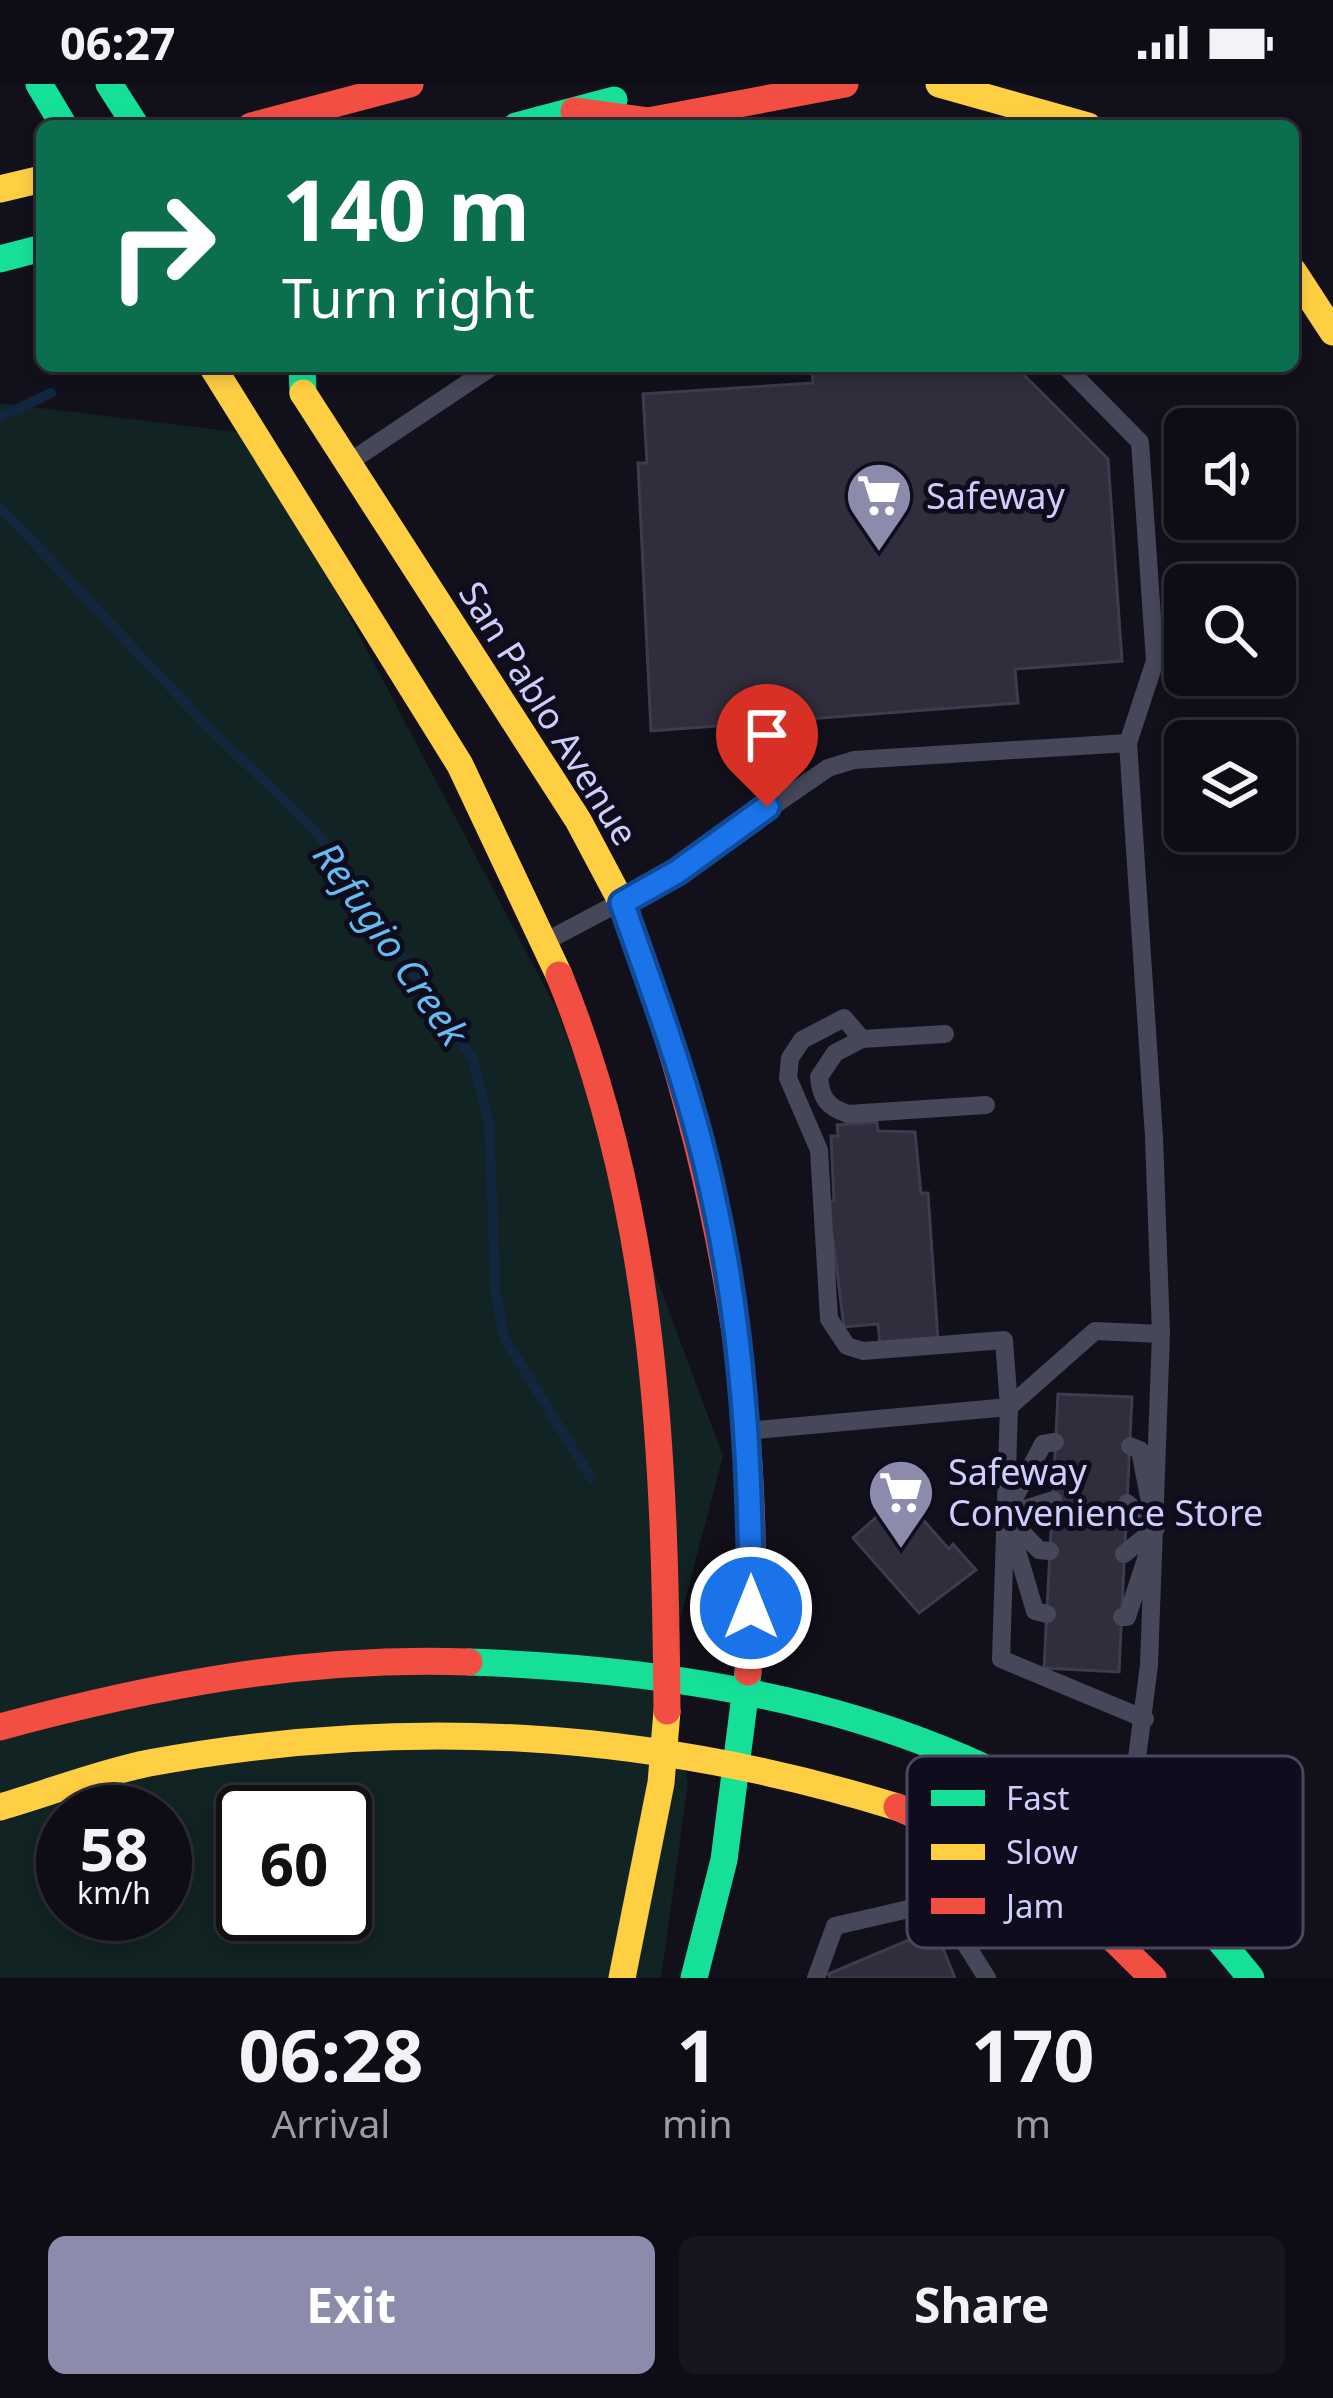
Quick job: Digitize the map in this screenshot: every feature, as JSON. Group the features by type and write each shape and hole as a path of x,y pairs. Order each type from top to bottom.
{"main road":[{"path":"38,84 60,120"},
{"path":"109,84 132,120"},
{"path":"274,120 410,84"},
{"path":"653,120 844,84"},
{"path":"939,84 1067,120"},
{"path":"539,120 651,89"},
{"path":"574,111 641,120"},
{"path":"0,189 36,180"},
{"path":"0,259 36,250"},
{"path":"1299,280 1333,332"},
{"path":"216,372 483,810 546,941 604,1104 643,1257 663,1409 665,1751 622,1978"},
{"name":"San Pablo Avenue","path":"303,380 349,462 577,816 622,903 677,1061 711,1185 736,1315 747,1431 751,1608 737,1770 717,1889 694,1978"},
{"path":"0,1727 139,1690 248,1670 394,1660 490,1661 747,1688 861,1717 968,1756"},
{"path":"139,1690 145,1765"},
{"path":"0,1807 145,1765 334,1737 453,1732 665,1751 907,1812"},
{"path":"1123,1948 1153,1978"},
{"path":"1222,1948 1251,1978"}],"lane":[{"path":"349,462 484,372"},
{"path":"1071,372 1140,442 1155,661 1128,743 1154,1136 1161,1334 1156,1528 1139,1756"},
{"path":"546,941 677,872 797,784 841,764 1128,743"},
{"path":"862,1039 844,1018 802,1040 790,1058 788,1078 819,1150 829,1319 835,1334 863,1351 1004,1340 1009,1407 1001,1659 1145,1719"},
{"path":"945,1034 862,1039 835,1053 818,1077 825,1102 848,1114 986,1105"},
{"path":"747,1431 1009,1407 1095,1331 1161,1334"},
{"path":"1047,1614 1035,1611 1006,1515 1042,1444 1055,1442"},
{"path":"1121,1617 1127,1617 1156,1528 1140,1450 1130,1446"},
{"path":"1006,1515 1053,1501"},
{"path":"1127,1503 1156,1528"},
{"path":"1006,1515 1039,1550 1050,1551"},
{"path":"1124,1554 1156,1528"},
{"path":"816,1978 835,1926 907,1909"},
{"path":"968,1948 987,1978"}],"shaded area":[{"path":"0,403 253,434 557,1010 723,1456 665,1677 688,1783 661,1978 0,1978"}],"building":[{"name":"Safeway","path":"812,372 1021,372 1108,459 1122,661 1015,669 1018,703 651,731 638,463 647,463 643,394 813,383"},
{"path":"877,1122 878,1131 915,1132 921,1193 928,1193 938,1340 880,1345 878,1324 844,1327 828,1201 834,1201 831,1136 838,1136 837,1125"},
{"path":"1058,1394 1132,1397 1119,1672 1044,1668"},
{"path":"901,1495 949,1549 953,1544 976,1570 919,1613 853,1538"},
{"path":"907,1941 907,1948 943,1948 955,1978 830,1978 828,1974"}],"waterway":[{"path":"0,417 51,393"},
{"name":"Refugio Creek","path":"0,507 205,724 315,830 473,1059 489,1123 496,1297 505,1339 591,1478"}],"traffic: fast":[{"path":"39,84 60,120"},
{"path":"109,84 132,120"},
{"path":"539,120 614,100"},
{"path":"0,259 36,250"},
{"path":"302,372 303,393"},
{"path":"469,1662 642,1675 727,1688 893,1731 958,1756"},
{"path":"694,1978 724,1860 748,1672"},
{"path":"1226,1948 1251,1978"}],"traffic: slow":[{"path":"939,84 1067,120"},
{"path":"0,189 36,180"},
{"path":"1299,280 1333,332"},
{"path":"216,372 460,765 559,975"},
{"path":"303,393 578,820 621,901 653,991"},
{"path":"622,1978 661,1783 667,1711"},
{"path":"0,1807 149,1763 244,1748 433,1736 526,1738 711,1761 897,1807"}],"traffic: jam":[{"path":"274,120 410,84"},
{"path":"653,120 845,84"},
{"path":"574,111 641,120"},
{"path":"559,975 617,1154 649,1337 663,1523 667,1711"},
{"path":"653,991 701,1158 734,1327 751,1498 748,1672"},
{"path":"0,1727 232,1676 350,1664 469,1662"},
{"path":"897,1807 907,1811"},
{"path":"1123,1948 1153,1978"}],"place":[{"name":"Safeway","path":"879,554"},
{"name":"Safeway Convenience Store","path":"901,1551"}],"route":[{"path":"751,1608 751,1504 736,1315 711,1185 677,1061 622,903 677,872 767,807"}]}
